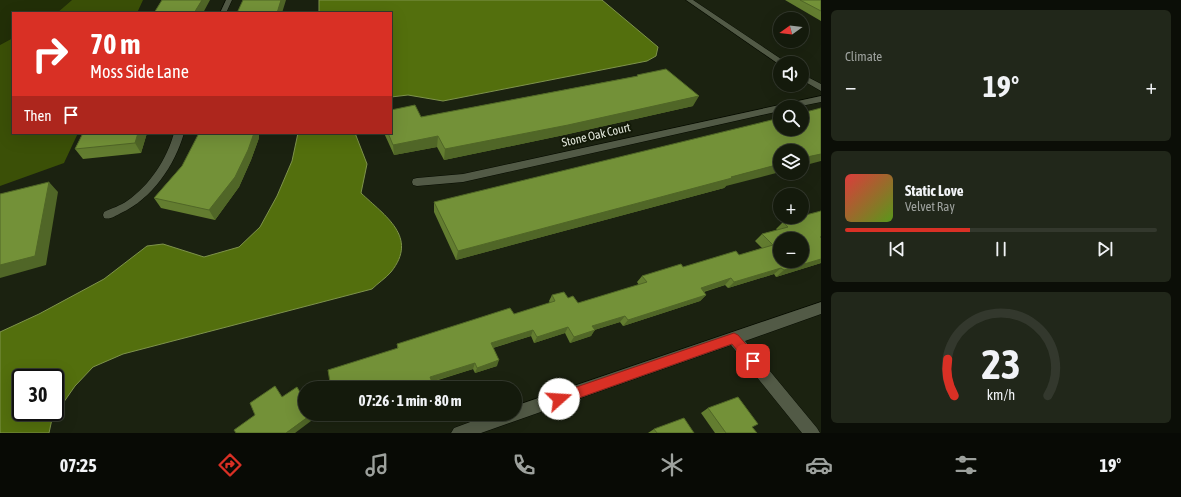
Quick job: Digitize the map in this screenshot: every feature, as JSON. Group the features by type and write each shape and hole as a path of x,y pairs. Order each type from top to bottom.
{"street":[{"path":"223,12 229,0"},
{"path":"689,0 773,56"},
{"path":"809,80 821,88"},
{"path":"809,102 821,99"},
{"name":"Stone Oak Court","path":"417,182 463,178 773,110"},
{"path":"108,215 135,201 156,178 177,140 179,134"},
{"path":"522,412 821,308"},
{"path":"734,338 812,433"},
{"path":"459,433 494,421"}],"shaded area":[{"path":"0,0 72,0 58,12 12,12 12,39 0,45"},
{"path":"72,0 143,0 137,12 58,12"},
{"path":"319,0 602,0 658,47 656,56 647,61 443,101 408,95 392,97 392,12 319,12"},
{"path":"12,39 12,134 78,134 64,163 0,186 0,45"},
{"path":"298,134 355,134 367,164 361,193 380,210 396,228 402,248 399,260 391,272 372,289 123,354 93,367 75,386 64,402 64,369 12,369 12,421 52,421 49,433 0,433 0,332 39,314 104,279 147,246 163,244 204,257 239,247 260,227 277,196 292,161"}],"building":[{"path":"162,0 202,0 195,12 155,12"},
{"path":"243,0 281,0 277,12 237,12"},
{"path":"800,0 821,0 821,11"},
{"path":"666,69 699,96 568,125 445,149 438,136 393,145 388,134 392,134 392,110 415,105 421,117 638,76 637,75"},
{"path":"821,108 821,154 809,157 809,144 773,144 773,166 458,251 434,202 773,120 773,136 809,136 809,111"},
{"path":"82,134 138,134 135,143 75,149"},
{"path":"198,134 254,134 235,177 209,210 154,198 182,166"},
{"path":"49,182 35,256 0,265 0,194"},
{"path":"821,211 821,259 809,263 809,232 773,232 773,245 762,234 788,227 785,224 809,224 809,214"},
{"path":"773,245 773,268 781,268 734,282 731,278 701,288 706,295 628,320 625,316 592,326 595,330 574,337 568,327 537,337 533,330 491,343 499,360 477,368 475,363 430,377 432,381 330,381 328,370 398,348 397,344 510,308 514,314 555,301 552,295 564,292 568,298 573,296 578,303 647,282 642,276 681,264 683,267 736,251 739,255"},
{"path":"275,386 282,397 297,387 298,421 302,421 286,433 236,433 234,430 255,415 250,403"},
{"path":"738,397 758,424 752,427 757,433 726,433 708,408"},
{"path":"684,418 694,433 657,433 654,429"}],"route":[{"path":"559,399 734,338 753,361"}]}
